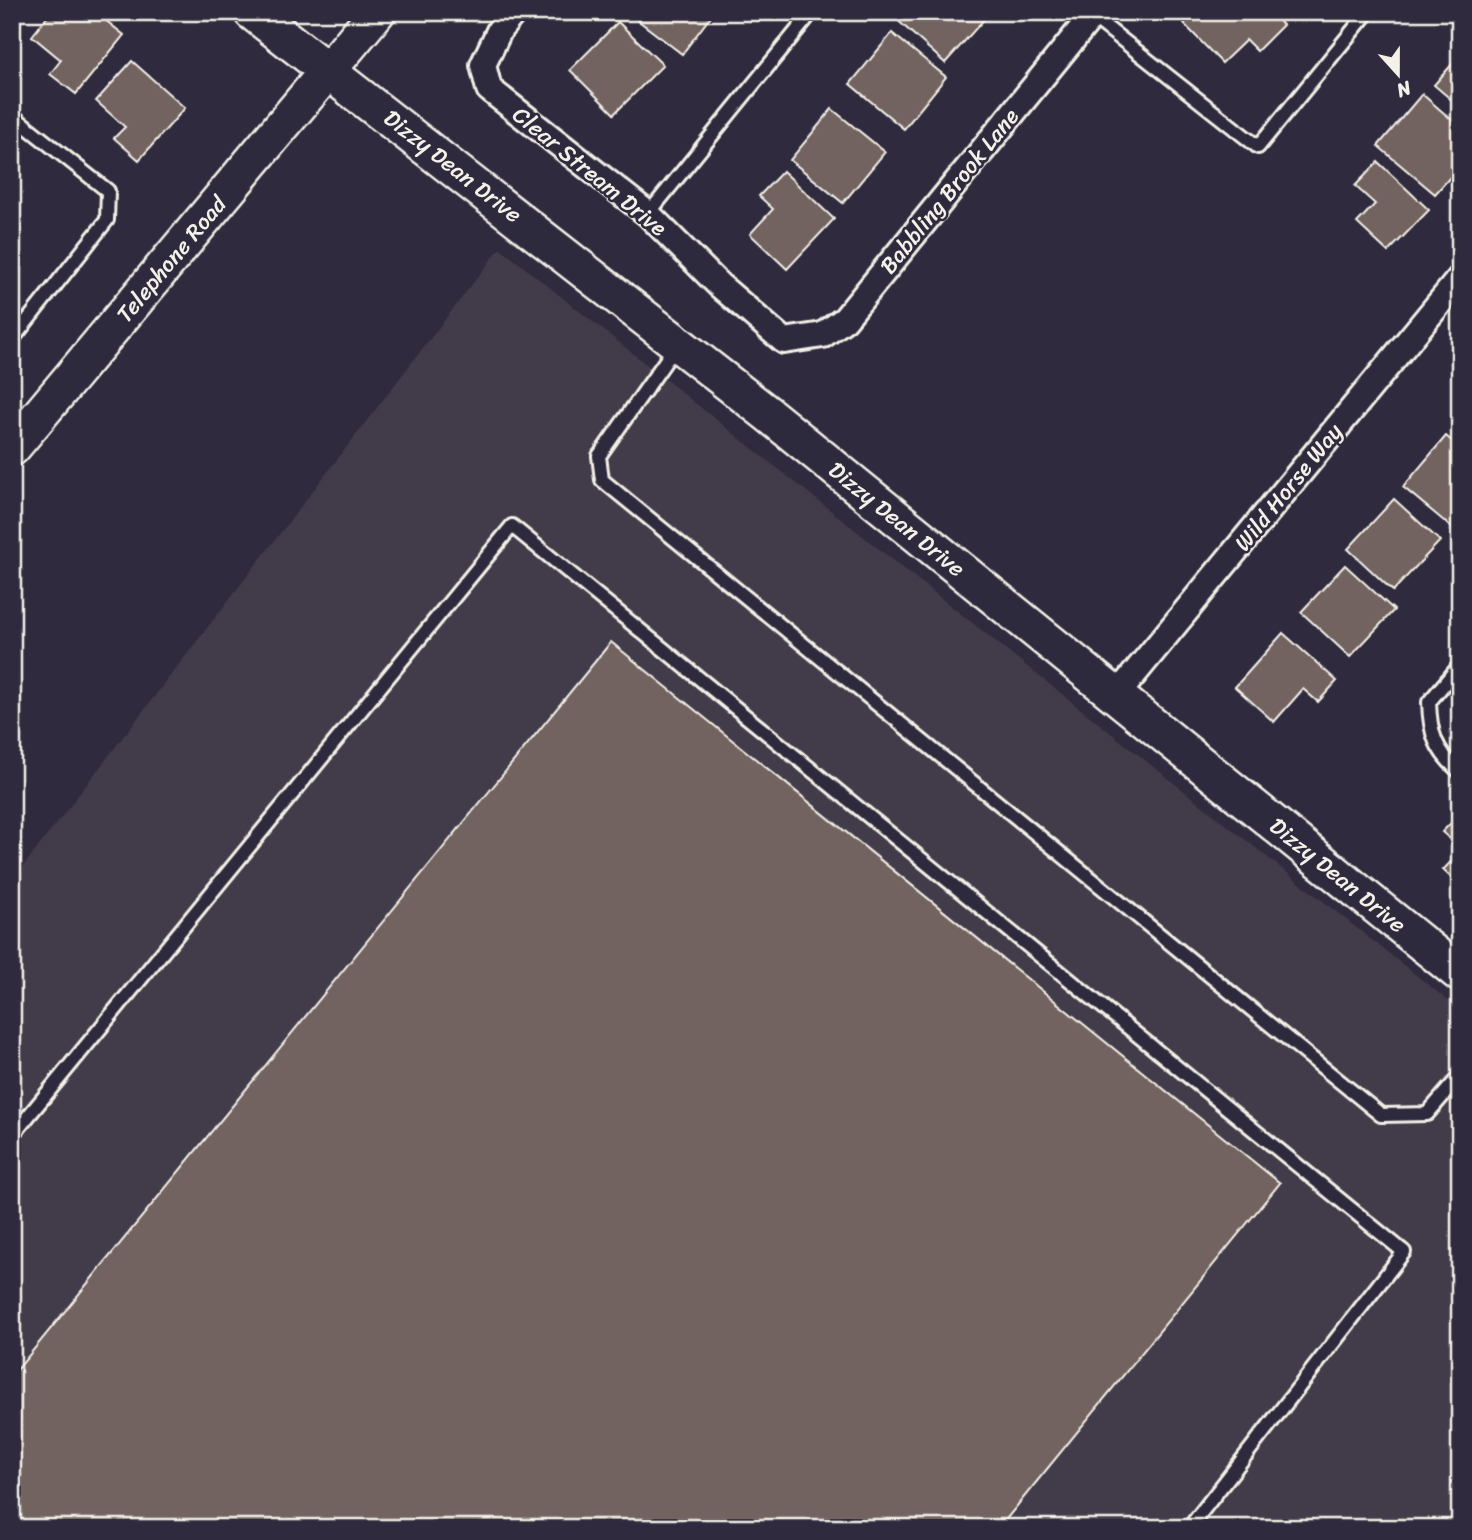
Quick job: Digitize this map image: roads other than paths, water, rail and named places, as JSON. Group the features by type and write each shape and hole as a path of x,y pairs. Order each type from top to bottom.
{"street":[{"name":"Dizzy Dean Drive","path":"252,12 678,344 1460,974"},
{"name":"Telephone Road","path":"12,448 377,12"},
{"name":"Clear Stream Drive","path":"514,12 500,29 483,65 489,89 649,214 719,285 784,341"},
{"name":"Babbling Brook Lane","path":"784,341 823,335 845,319 1093,14"},
{"name":"Wild Horse Way","path":"1116,696 1460,278"}],"lane":[{"path":"649,214 812,12"},
{"path":"1093,14 1258,147 1368,12"},
{"path":"12,115 107,191 107,220 12,340"},
{"path":"678,344 599,456 602,480 1381,1115 1427,1114 1460,1076"},
{"path":"12,1136 512,526 1404,1252 1189,1528"},
{"path":"1460,665 1429,702 1430,733 1450,764 1460,772"}]}
